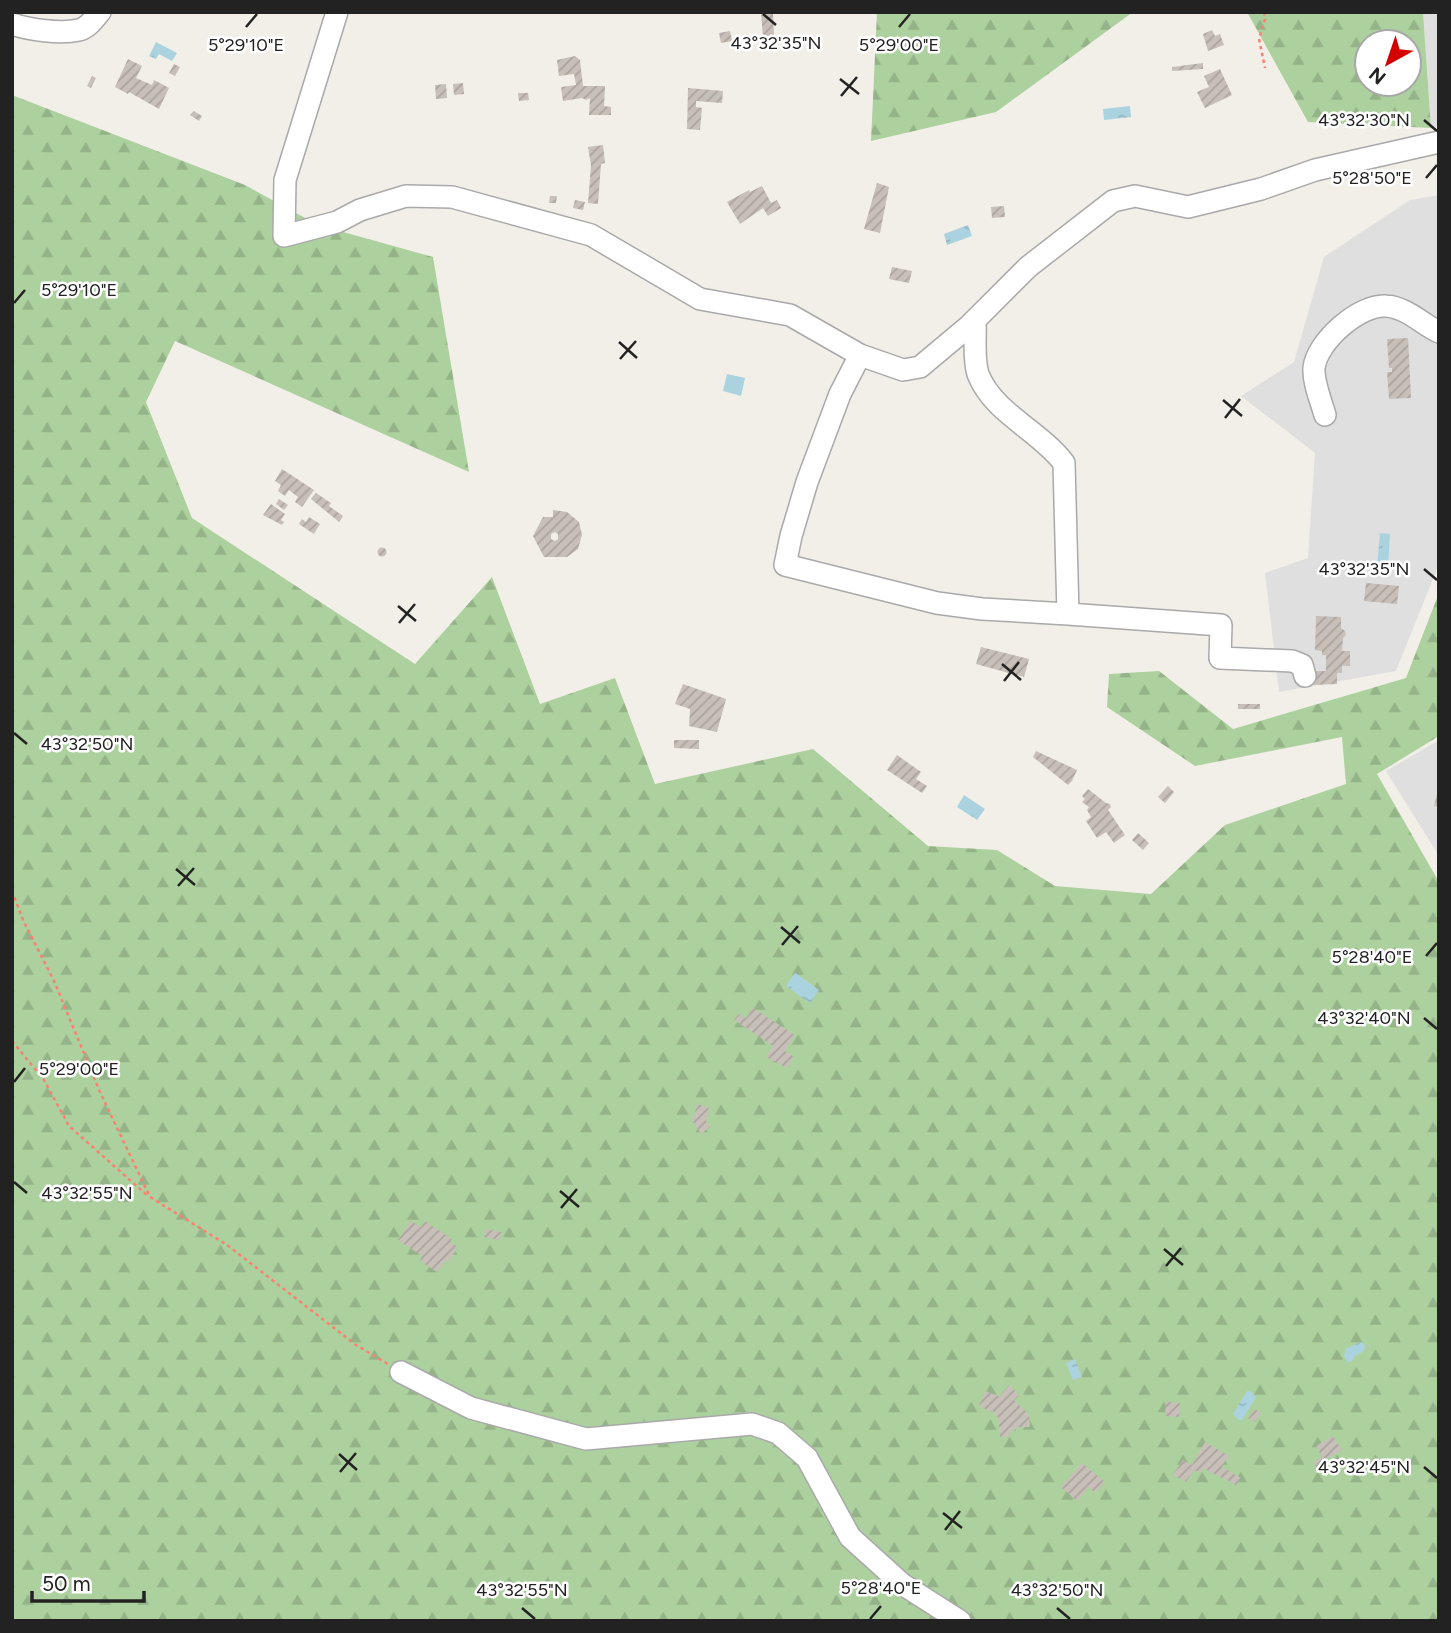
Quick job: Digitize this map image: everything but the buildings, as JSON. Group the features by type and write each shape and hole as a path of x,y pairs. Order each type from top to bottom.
{"street":[{"path":"12,24 29,30 80,30 90,24 100,12"},
{"path":"337,12 285,180 284,236 337,222 360,210 406,196 452,197 591,235 700,299 790,315 860,355 903,370 920,368 975,320 1028,267 1113,201 1135,196 1188,207 1261,189 1315,170 1439,142"},
{"path":"1325,415 1314,371 1317,355 1352,317 1369,307 1389,306 1408,313 1439,332"},
{"path":"975,320 977,371 986,389 1001,407 1052,448 1064,463 1068,614"},
{"path":"860,355 840,394 807,482 785,565 937,603 982,609 1221,625 1220,658 1292,661 1302,664 1305,676"},
{"path":"401,1371 471,1408 586,1439 752,1424 778,1433 807,1458 850,1537 902,1584 960,1621"}],"path":[{"path":"1264,12 1265,19 1259,39 1265,68"},
{"path":"12,891 23,920 54,981 100,1092 150,1198"},
{"path":"12,1041 44,1080 69,1126 150,1198 227,1245 356,1345 401,1371"}],"shaded area":[{"path":"1423,12 1439,12 1439,125 1431,128"},
{"path":"1439,195 1439,564 1396,671 1279,692 1265,573 1308,558 1315,453 1241,396 1294,362 1324,257 1410,200"},
{"path":"1439,740 1439,856 1386,771"}],"green space":[{"path":"877,12 1133,12 996,112 871,141"},
{"path":"1247,12 1423,12 1431,128 1308,122"},
{"path":"12,95 245,185 318,225 433,257 469,472 175,341 146,402 192,518 415,664 492,577 540,704 615,678 655,784 813,749 928,846 997,850 1055,886 1151,894 1225,825 1346,784 1342,737 1195,766 1107,707 1109,674 1159,671 1233,729 1406,678 1439,593 1439,736 1377,774 1439,882 1439,1621 12,1621"}],"water":[{"path":"156,42 177,53 172,61 159,54 156,59 149,56"},
{"path":"1130,106 1131,117 1104,120 1103,109"},
{"path":"968,225 972,236 947,245 944,234"},
{"path":"727,374 745,378 741,396 723,391"},
{"path":"1380,533 1390,534 1388,568 1377,567"},
{"path":"964,795 985,809 977,820 957,807"},
{"path":"795,973 819,990 810,1003 786,986"},
{"path":"1360,1342 1365,1345 1364,1351 1347,1362 1344,1356 1346,1349"},
{"path":"1075,1359 1082,1377 1073,1380 1066,1363"},
{"path":"1247,1391 1256,1397 1242,1420 1239,1420 1233,1414"}]}
